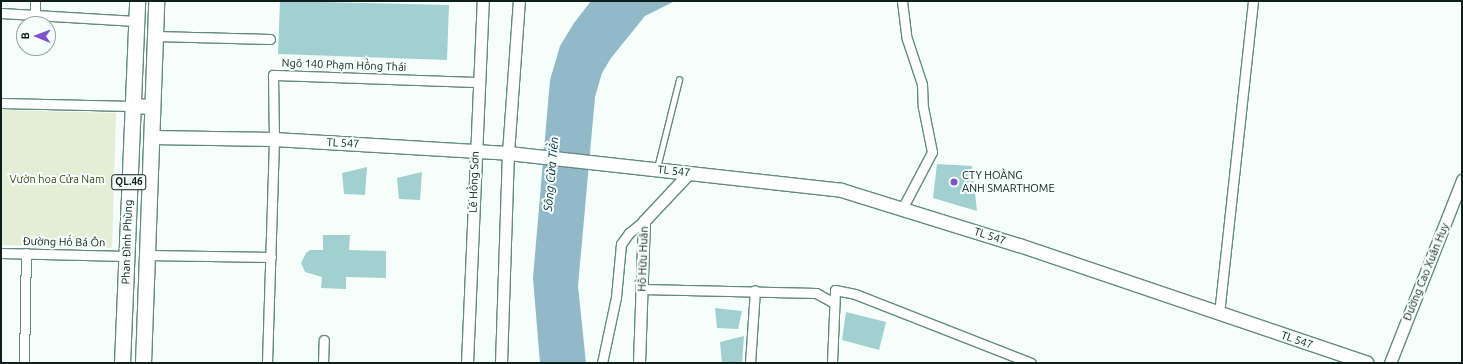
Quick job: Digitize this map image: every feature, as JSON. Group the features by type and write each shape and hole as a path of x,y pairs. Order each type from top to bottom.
{"highway":[{"name":"Phan Đình Phùng","path":"122,363 137,1"},
{"name":"Phan Đình Phùng","path":"143,363 156,1"}],"main road":[{"path":"132,106 152,108"},
{"name":"TL 547","path":"151,137 274,139 508,153 841,190 903,207 1367,363"}],"street":[{"path":"35,1 35,15"},
{"name":"Lê Hồng Sơn","path":"467,363 478,82 483,1"},
{"path":"501,363 508,153 519,1"},
{"path":"902,1 907,39 922,84 923,107 932,152 903,207"},
{"path":"1220,314 1253,1"},
{"path":"1,13 136,21"},
{"path":"155,36 270,39"},
{"name":"Ngõ 140 Phạm Hồng Thái","path":"274,139 273,74 478,82"},
{"path":"1,103 132,106"},
{"path":"267,363 274,139"},
{"name":"Hồ Hữu Huân","path":"639,363 644,221 689,173"},
{"name":"Đường Cao Xuân Huy","path":"1390,363 1462,180"},
{"path":"602,363 616,297 621,244 629,233 644,221"},
{"name":"Đường Hố Bá Ôn","path":"1,253 126,256"},
{"path":"24,363 26,253"},
{"path":"146,255 271,257"},
{"path":"642,289 755,290 816,293 834,303"},
{"path":"750,363 755,290"},
{"path":"832,363 835,290 855,294 1031,363"},
{"path":"323,363 324,340"}],"lane":[{"path":"656,170 679,80"}],"green space":[{"name":"Vườn hoa Cửa Nam","path":"1,110 116,113 112,248 1,245"}],"water":[{"name":"Sông Cửa Tiền","path":"591,1 675,1 645,16 611,58 602,73 595,97 578,286 586,363 540,363 533,278 550,80 560,46 574,23"}],"building":[{"path":"280,1 449,5 447,60 278,54"},
{"name":"CTY HOÀNG ANH SMARTHOME","path":"937,164 972,166 977,211 933,198"},
{"path":"367,167 365,195 344,194 342,173"},
{"path":"422,172 420,200 399,199 397,178"},
{"path":"323,235 350,235 349,250 386,251 386,278 346,277 346,289 321,288 322,277 305,272 301,263 306,253 310,250 323,250"},
{"path":"715,308 742,311 738,329 717,328"},
{"path":"846,312 886,322 879,350 842,340"},
{"path":"744,336 742,363 722,363 720,342"}],"place":[{"name":"CTY HOÀNG ANH SMARTHOME","path":"954,182"}]}
